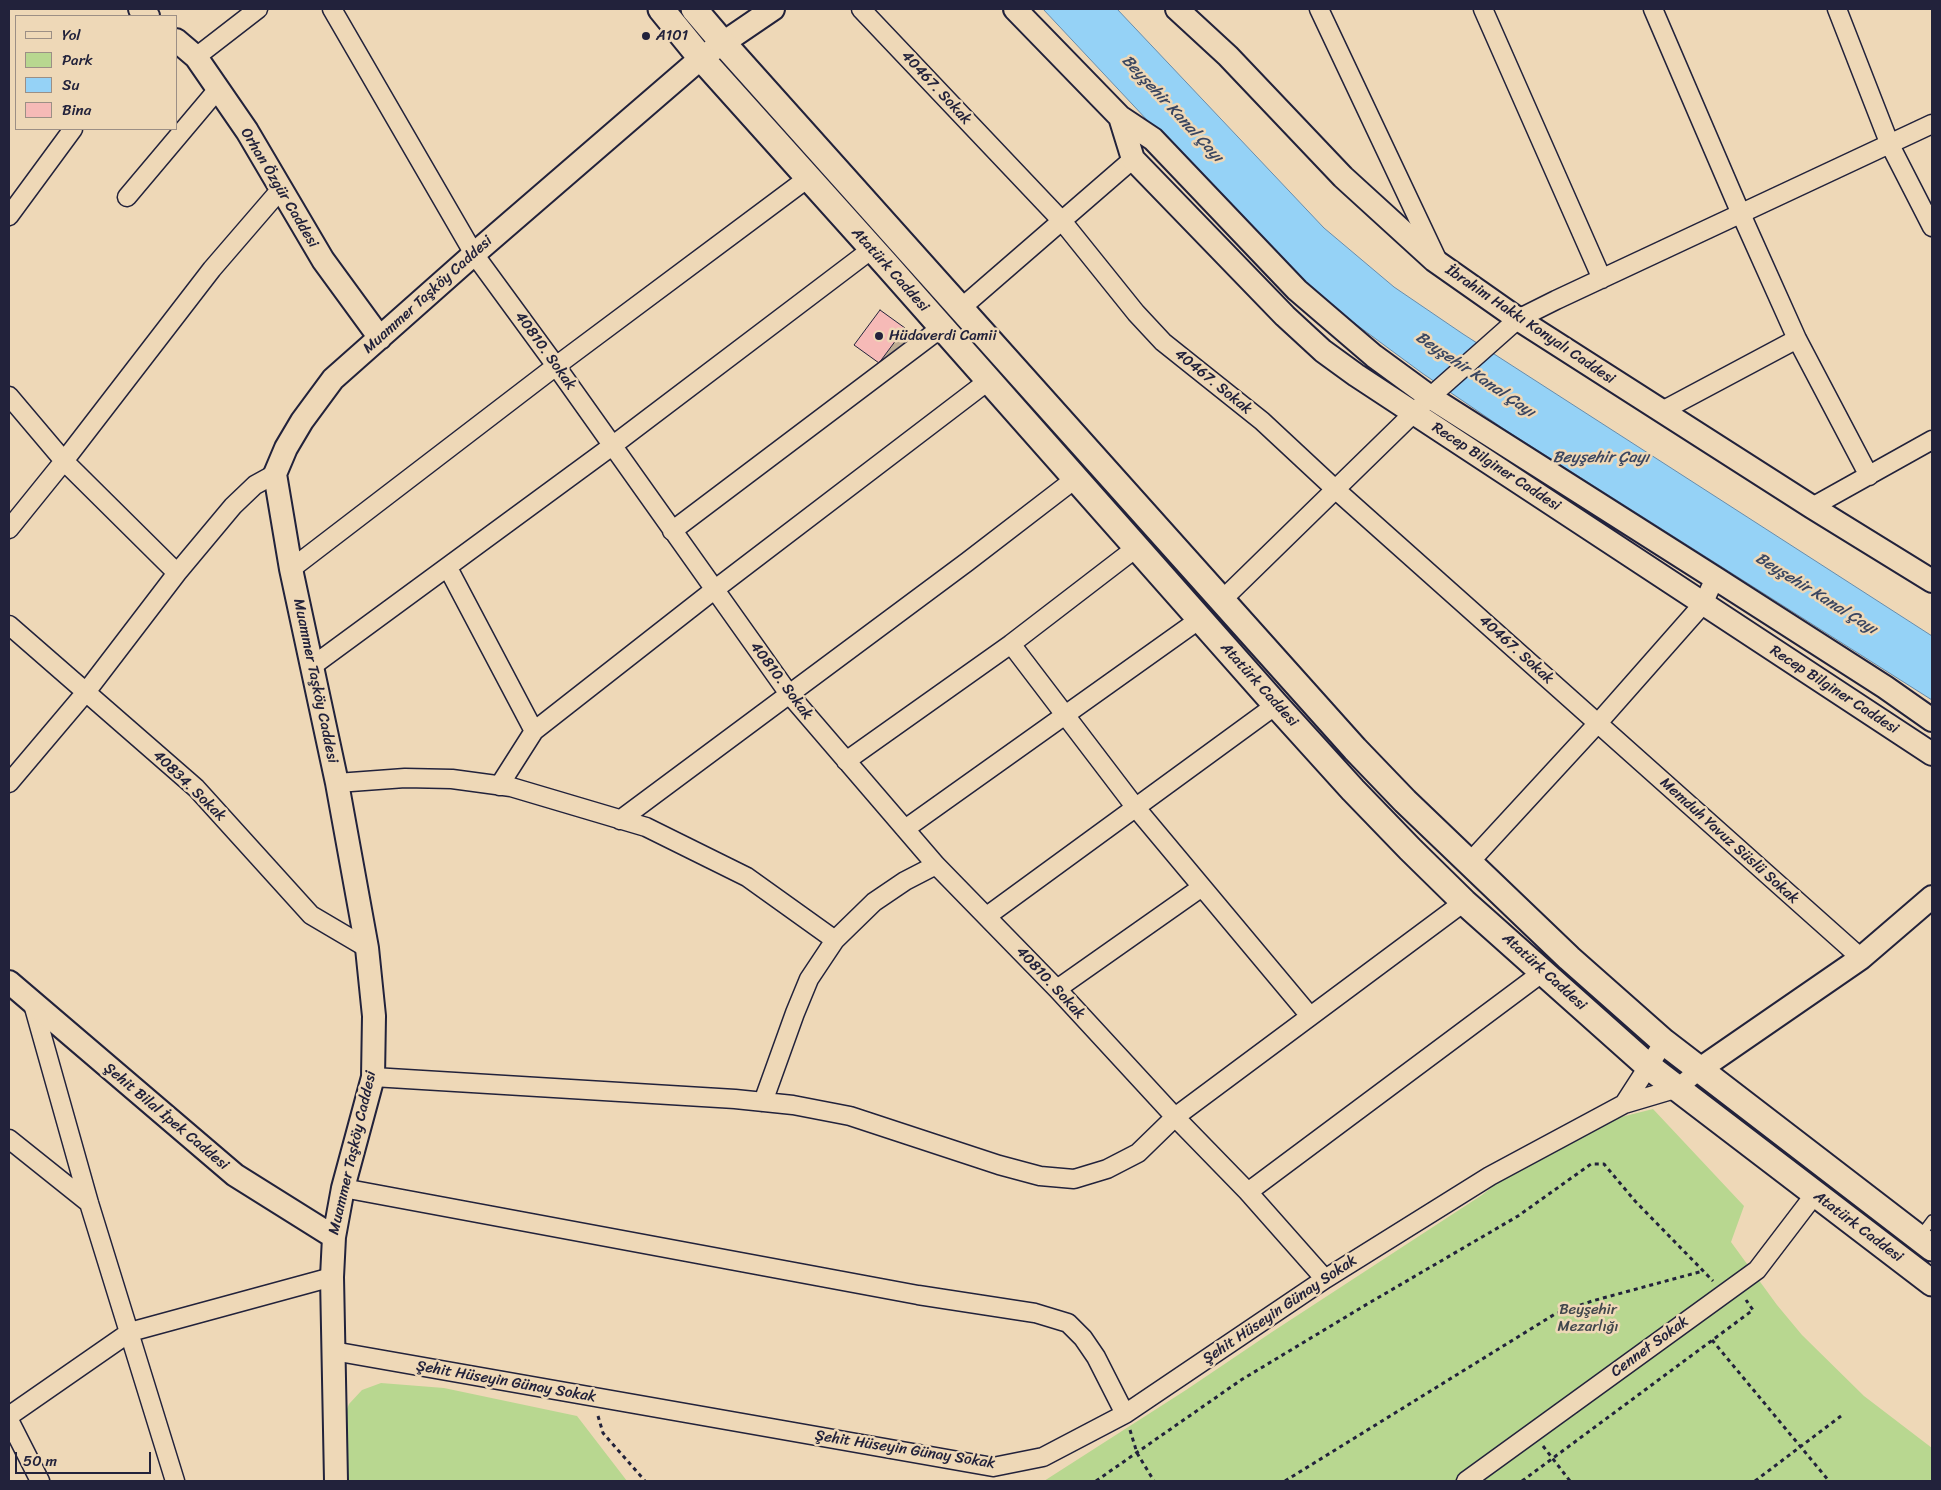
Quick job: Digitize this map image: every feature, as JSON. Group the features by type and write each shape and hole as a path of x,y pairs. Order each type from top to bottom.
{"main road":[{"name":"Atatürk Caddesi","path":"661,9 701,58 1276,705 1353,790 1464,902 1648,1066 1932,1283"},
{"name":"Atatürk Caddesi","path":"694,9 1355,749 1469,863 1569,958 1664,1042 1928,1235"}],"street":[{"path":"196,57 258,9"},
{"name":"40810. Sokak","path":"332,9 474,254 789,694 936,865 1057,989 1175,1117 1248,1192 1325,1279"},
{"name":"Muammer Taşköy Caddesi","path":"336,1481 332,1277 334,1237 343,1188 373,1077 374,1016 366,948 337,783 291,569 275,474 286,448 298,428 333,379 474,254 701,58 773,9"},
{"name":"40467. Sokak","path":"860,9 1062,221 1136,313 1163,342 1262,421 1335,489 1598,723"},
{"name":"Recep Bilginer Caddesi","path":"1015,9 1120,117 1153,139 1297,290 1374,356 1430,397 1885,687 1932,720"},
{"name":"İbrahim Hakkı Konyalı Caddesi","path":"1177,9 1228,56 1343,177 1440,265 1518,320 1812,508 1932,581"},
{"path":"1319,9 1440,265"},
{"path":"1483,9 1602,278"},
{"path":"1653,9 1797,339 1869,476"},
{"path":"1837,9 1890,146 1932,227"},
{"name":"Orhan Özgür Caddesi","path":"178,42 196,57 247,131 322,260 380,338"},
{"path":"127,198 218,89"},
{"name":"Recep Bilginer Caddesi","path":"1120,117 1133,159 1285,316 1310,339 1356,375 1932,754"},
{"path":"1222,600 1413,413 1518,320 1602,278 1890,146 1932,124"},
{"path":"9,216 72,130"},
{"path":"960,309 1133,159"},
{"path":"291,569 556,366 808,178"},
{"path":"9,529 64,461 212,268 281,189"},
{"path":"311,666 448,568 872,249"},
{"path":"672,531 941,328"},
{"path":"1662,412 1797,339"},
{"path":"499,786 534,731 714,590 988,381"},
{"path":"9,396 64,461 177,573"},
{"path":"1812,508 1869,476 1931,445"},
{"path":"9,783 86,692 177,573 233,506 255,485 275,474"},
{"path":"620,820 1075,479"},
{"path":"846,761 1011,644 1136,548"},
{"path":"448,568 534,731"},
{"path":"1469,863 1598,723 1703,604 1715,578"},
{"path":"906,829 1200,619"},
{"name":"40834. Sokak","path":"9,624 196,788 311,916 366,948"},
{"path":"1011,644 1136,808 1310,1016"},
{"path":"987,916 1276,705"},
{"name":"Memduh Yavuz Süslü Sokak","path":"1598,723 1861,958"},
{"path":"337,783 405,778 452,779 510,787 646,827 747,877 835,940"},
{"path":"764,1102 808,980 835,940 874,902 904,881 936,865"},
{"path":"1057,989 1202,887"},
{"path":"1678,1088 1700,1070 1861,958 1932,897"},
{"path":"373,1077 793,1105 850,1116 999,1165 1040,1176 1074,1179 1107,1169 1138,1152 1175,1117 1464,902"},
{"path":"1248,1192 1544,972"},
{"name":"Şehit Bilal İpek Caddesi","path":"9,982 235,1175 334,1237"},
{"path":"33,1004 89,1203 175,1481"},
{"path":"1624,1104 1664,1042"},
{"name":"Şehit Hüseyin Günay Sokak","path":"333,1351 993,1467 1043,1457 1125,1414 1325,1279 1490,1176 1624,1104 1678,1088"},
{"path":"9,1139 89,1203"},
{"path":"343,1188 918,1295 1035,1313 1068,1323 1083,1338 1096,1357 1125,1414"},
{"name":"Cennet Sokak","path":"1466,1481 1757,1270 1815,1194"},
{"path":"40,1481 9,1418 130,1332 332,1277"}],"path":[{"path":"1096,1481 1241,1380 1518,1216 1591,1164 1604,1164 1635,1201 1703,1271 1731,1289 1753,1310 1522,1481"},
{"path":"1285,1481 1555,1314 1592,1301 1703,1271"},
{"path":"1712,1340 1829,1481"},
{"path":"598,1398 597,1409 603,1432 644,1481"},
{"path":"1125,1414 1137,1453 1154,1481"},
{"path":"1755,1481 1841,1416"},
{"path":"1533,1432 1570,1481"}],"green space":[{"name":"Beyşehir Mezarlığı","path":"1653,1109 1744,1206 1731,1242 1777,1305 1802,1335 1864,1396 1932,1448 1932,1481 1044,1481 1482,1195 1507,1175 1590,1129 1621,1117"},
{"path":"381,1383 444,1388 577,1416 627,1481 345,1481 346,1412 349,1404 362,1390"}],"water":[{"name":"Beyşehir Çayı","path":"1043,9 1117,9 1324,228 1394,287 1463,334 1932,636 1932,700 1504,429 1422,373 1338,311 1310,288 1148,121"}],"building":[{"name":"Hüdaverdi Camii","path":"880,310 905,328 879,363 854,345"}],"place":[{"name":"A101","path":"646,36"},
{"name":"Hüdaverdi Camii","path":"879,336"}],"water label":[{"name":"Beyşehir Kanal Çayı","path":"1172,109"},
{"name":"Beyşehir Kanal Çayı","path":"1475,375"},
{"name":"Beyşehir Kanal Çayı","path":"1816,594"}]}
